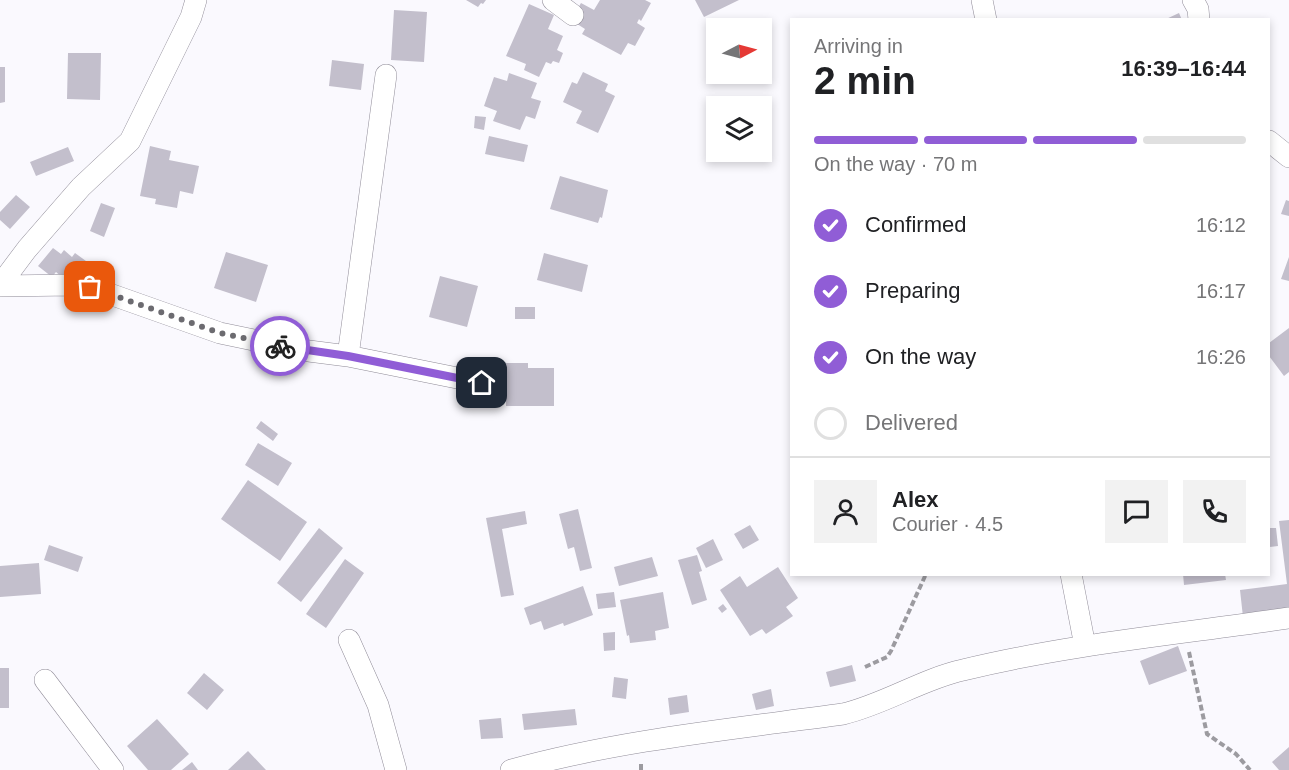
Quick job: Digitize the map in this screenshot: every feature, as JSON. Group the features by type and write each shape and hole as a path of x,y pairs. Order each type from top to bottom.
{"street":[{"path":"0,286 27,249 81,187 130,141 191,17 196,0"},
{"path":"553,0 573,15"},
{"path":"982,0 986,18"},
{"path":"1193,0 1200,18"},
{"path":"348,356 386,75"},
{"path":"1270,142 1289,157"},
{"path":"0,286 73,285 90,287 220,333 482,383"},
{"path":"1071,576 1085,646"},
{"path":"511,770 643,742 866,709 962,670 1085,646 1289,618"},
{"path":"349,640 378,705 396,770"},
{"path":"45,680 112,770"}],"path":[{"path":"865,667 886,657 891,651 925,576"},
{"path":"1186,633 1207,734 1236,754 1250,770"}],"building":[{"path":"466,0 486,0 478,7"},
{"path":"600,0 645,0 651,3 641,21 639,19 637,23 645,28 635,46 628,43 621,55 582,34 585,29 571,20 581,3 594,10"},
{"path":"695,0 739,0 704,17"},
{"path":"529,4 554,15 548,29 563,36 557,50 563,53 559,63 546,62 539,77 524,70 526,64 506,56"},
{"path":"394,10 427,12 424,62 391,60"},
{"path":"1179,13 1181,18 1168,18"},
{"path":"68,53 101,53 100,100 67,99"},
{"path":"332,60 364,64 361,90 329,86"},
{"path":"0,67 5,67 5,102 0,103"},
{"path":"583,72 608,84 605,91 615,96 598,133 576,123 582,111 563,102 572,82 577,84"},
{"path":"509,73 537,83 531,98 541,101 535,119 526,116 520,130 493,121 497,111 484,106 494,77 507,81"},
{"path":"475,116 486,117 484,130 474,128"},
{"path":"489,136 528,145 524,162 485,154"},
{"path":"150,146 171,151 169,160 199,166 193,194 180,191 177,208 155,204 156,199 140,196"},
{"path":"68,147 74,161 36,176 30,162"},
{"path":"560,176 608,190 602,218 600,217 598,223 550,209"},
{"path":"16,195 30,207 10,229 0,220 0,212"},
{"path":"1286,200 1289,201 1289,216 1281,214"},
{"path":"101,203 115,208 104,237 90,231"},
{"path":"53,248 61,254 64,250 72,257 75,253 86,261 73,277 69,274 64,279 56,272 52,277 38,266"},
{"path":"226,252 268,265 256,302 214,288"},
{"path":"544,253 588,265 582,292 537,280"},
{"path":"1289,257 1289,281 1281,279"},
{"path":"440,276 478,286 467,327 429,317"},
{"path":"515,307 535,307 535,319 515,319"},
{"path":"1289,328 1289,372 1284,376 1270,357 1270,342"},
{"path":"501,363 528,363 528,368 554,368 554,406 506,406 506,380 501,379"},
{"path":"261,421 278,434 273,441 256,428"},
{"path":"258,443 292,463 278,486 245,465"},
{"path":"248,480 307,522 280,561 221,519"},
{"path":"578,509 592,568 580,571 574,547 568,549 559,514"},
{"path":"525,511 527,524 502,529 514,595 501,597 486,518"},
{"path":"1289,520 1289,611 1243,617 1240,590 1287,584 1279,521"},
{"path":"750,525 759,540 743,549 734,534"},
{"path":"319,528 343,548 301,602 277,583"},
{"path":"1270,528 1276,528 1278,546 1270,547"},
{"path":"713,539 723,560 706,568 696,548"},
{"path":"49,545 83,557 78,572 44,560"},
{"path":"697,555 707,600 692,605 678,560"},
{"path":"652,557 658,576 619,586 614,567"},
{"path":"345,559 364,573 326,628 306,614"},
{"path":"39,563 41,594 0,597 0,566"},
{"path":"778,567 798,598 786,607 793,616 766,634 762,629 750,636 720,590 740,576 747,587"},
{"path":"1183,576 1225,576 1226,580 1184,585"},
{"path":"583,586 593,615 564,626 563,623 544,630 541,621 530,625 524,608"},
{"path":"614,592 616,607 598,609 596,594"},
{"path":"663,592 669,628 655,631 656,640 630,643 620,600"},
{"path":"723,604 727,609 722,613 718,608"},
{"path":"615,632 615,650 604,651 603,633"},
{"path":"1178,646 1187,671 1149,685 1140,661"},
{"path":"852,665 856,681 830,687 826,672"},
{"path":"0,668 9,668 9,708 0,708"},
{"path":"204,673 224,690 207,710 187,693"},
{"path":"614,677 628,679 626,699 612,697"},
{"path":"771,689 774,706 756,710 752,694"},
{"path":"687,695 689,712 670,715 668,698"},
{"path":"575,709 577,725 524,730 522,714"},
{"path":"501,718 503,738 481,739 479,720"},
{"path":"157,719 189,754 171,770 148,770 127,746"},
{"path":"1289,747 1289,770 1279,770 1272,762"},
{"path":"248,751 266,770 228,770"},
{"path":"192,762 198,770 182,770"}],"way so far":[{"path":"90,287 135,301 220,333 280,346"}],"route":[{"path":"280,346 348,356 482,383"}]}
